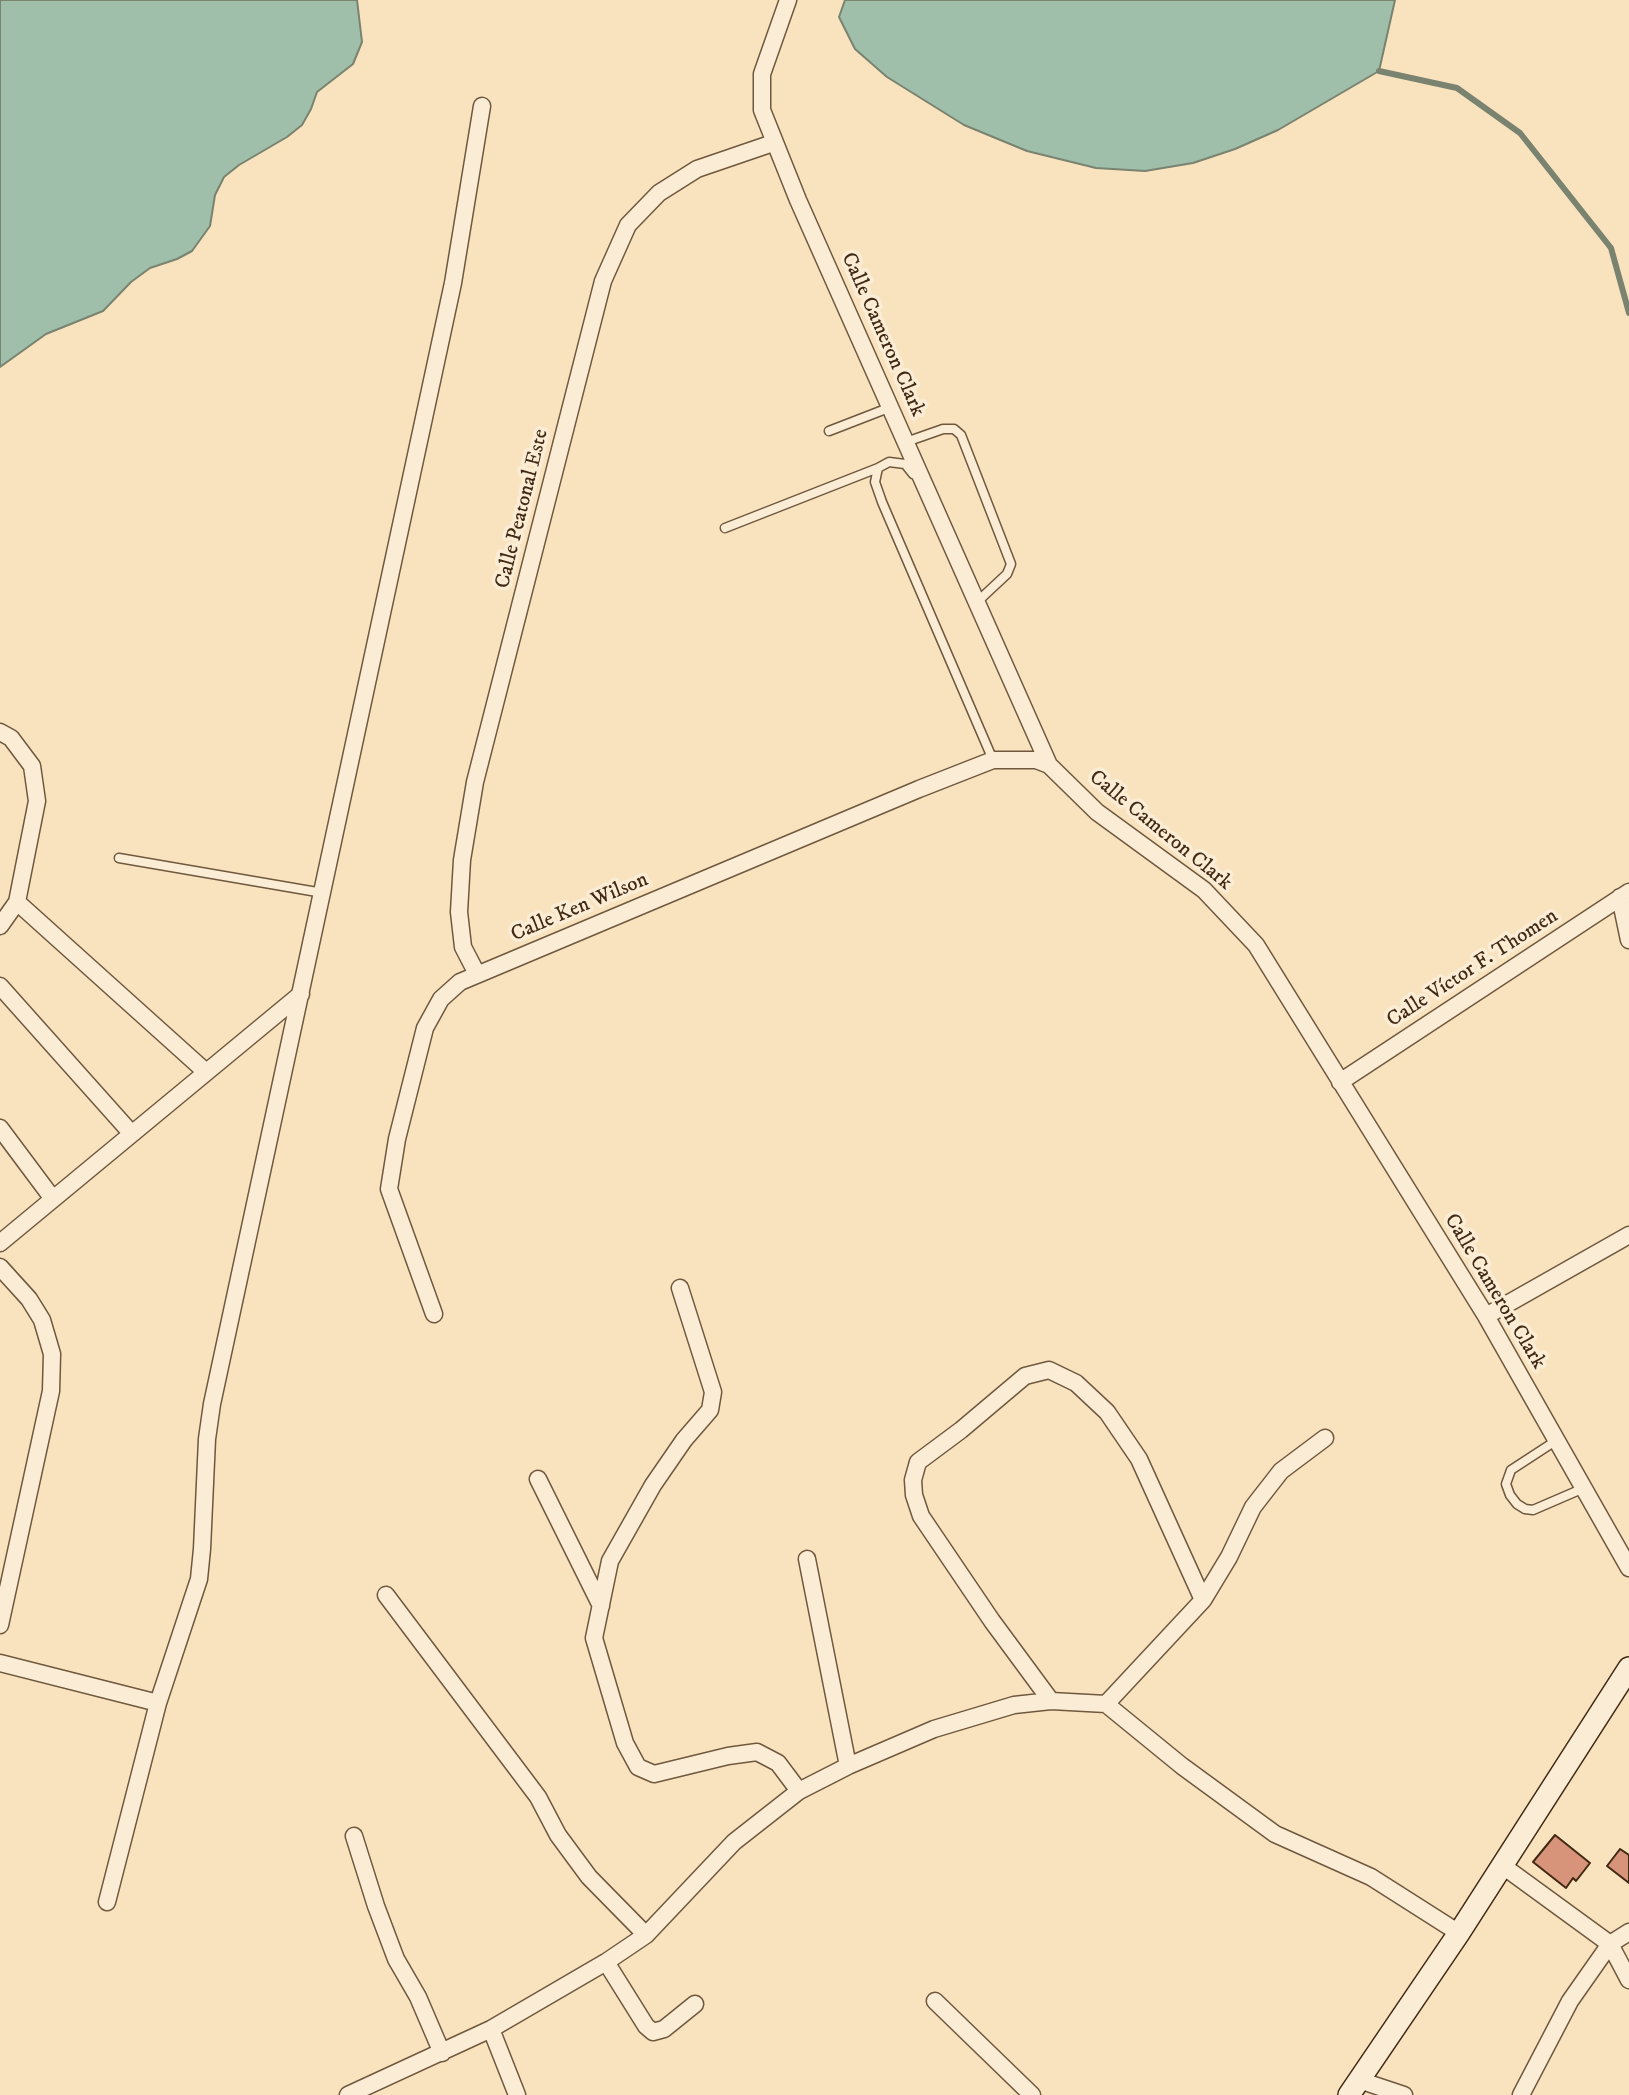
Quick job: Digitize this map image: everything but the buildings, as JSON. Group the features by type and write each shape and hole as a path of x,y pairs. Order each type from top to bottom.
{"main road":[{"path":"1354,2087 1503,1866 1629,1668"}],"street":[{"name":"Calle Cameron Clark","path":"788,0 762,74 762,110 774,143 1049,765 1097,811 1204,890 1256,945 1486,1315 1629,1568"},
{"path":"107,1902 158,1703 199,1579 207,1439 212,1404 453,283 482,106"},
{"name":"Calle Peatonal Este","path":"477,974 463,947 459,912 462,860 475,782 603,281 628,225 659,193 697,169 774,143"},
{"path":"0,732 11,738 32,766 37,801 17,902 0,926"},
{"name":"Calle Ken Wilson","path":"434,1314 389,1189 397,1139 425,1028 441,999 460,982 993,760 1036,760 1049,765"},
{"path":"1625,894 1629,940"},
{"name":"Calle Víctor F. Thomen","path":"1340,1082 1625,894"},
{"path":"17,902 206,1072"},
{"path":"0,986 132,1134"},
{"path":"0,1243 301,993"},
{"path":"0,1128 53,1199"},
{"path":"1486,1315 1629,1235"},
{"path":"0,1267 29,1299 43,1320 52,1354 51,1391 0,1625"},
{"path":"680,1288 713,1392 710,1410 684,1440 653,1485 610,1561 594,1638 625,1743 638,1767 654,1774 728,1756 757,1752 778,1763 799,1791"},
{"path":"1051,1701 992,1621 921,1516 914,1495 913,1480 918,1462 1025,1376 1049,1370 1076,1383 1107,1412 1139,1459 1203,1600"},
{"path":"1107,1704 1203,1600 1229,1557 1253,1507 1281,1471 1325,1438"},
{"path":"538,1479 601,1606"},
{"path":"807,1559 848,1766"},
{"path":"386,1595 538,1797 558,1835 589,1877 646,1935"},
{"path":"0,1663 158,1703"},
{"path":"348,2095 491,2029 606,1962 646,1935 734,1842 799,1791 848,1766 934,1729 1014,1705 1051,1701 1107,1704 1182,1766 1275,1834 1371,1877 1459,1933"},
{"path":"354,1836 396,1959 418,1997 442,2053"},
{"path":"1503,1866 1610,1944 1629,1980"},
{"path":"1521,2095 1570,2001 1610,1944 1629,1932"},
{"path":"606,1962 646,2026 653,2032 664,2029 695,2004"},
{"path":"934,2001 1032,2095"},
{"path":"491,2029 517,2095"},
{"path":"1354,2087 1405,2095"}],"lane":[{"path":"829,431 891,407"},
{"path":"906,442 943,429 954,429 961,435 1011,564 1007,574 978,602"},
{"path":"725,528 889,462 905,464 929,492"},
{"path":"878,468 875,482 882,502 993,760"},
{"path":"119,858 323,893"},
{"path":"1556,1440 1511,1470 1506,1484 1510,1495 1517,1504 1533,1510 1584,1488"}],"shaded area":[{"path":"0,0 357,0 362,42 353,64 317,92 302,125 224,177 215,195 210,226 192,251 150,268 131,282 103,311 46,334 0,367"},
{"path":"845,0 1395,0 1379,71 1278,130 1235,149 1193,163 1145,171 1096,168 1027,151 964,125 887,77 855,49 839,17"}],"waterway":[{"path":"1379,71 1457,88 1520,133 1611,248 1629,313"}]}
